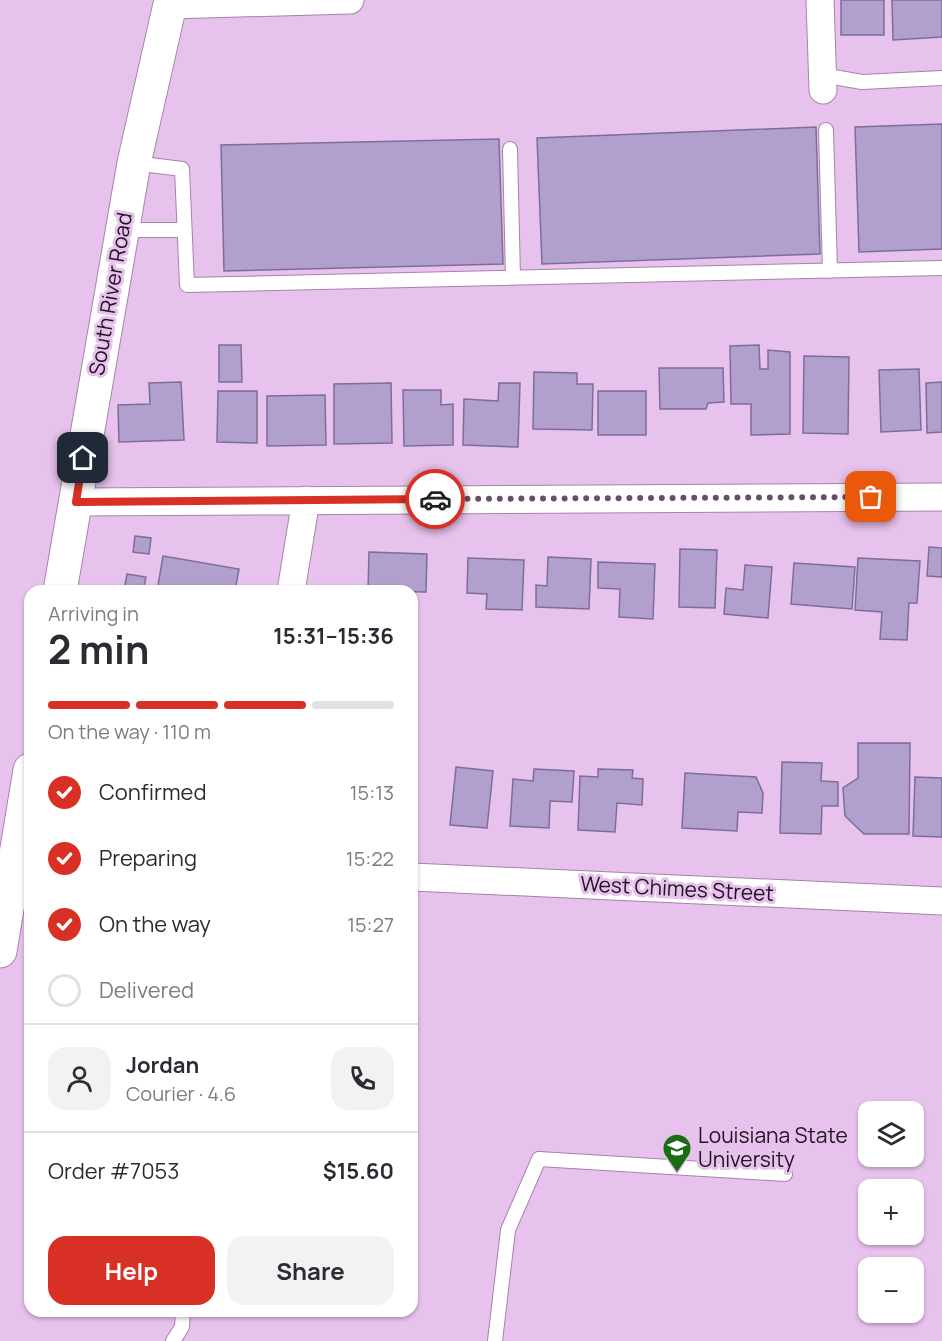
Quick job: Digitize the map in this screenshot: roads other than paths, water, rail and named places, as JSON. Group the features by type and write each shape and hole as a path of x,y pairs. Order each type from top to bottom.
{"main road":[{"name":"South River Road","path":"61,585 134,163 171,2"},
{"path":"0,951 24,806"}],"street":[{"path":"171,2 350,0"},
{"path":"820,0 822,83"},
{"path":"76,502 942,497"},
{"path":"292,585 306,500"},
{"name":"West Chimes Street","path":"418,877 942,901"}],"lane":[{"path":"822,83 942,78"},
{"path":"826,130 830,271"},
{"path":"510,149 513,278"},
{"path":"134,163 182,169 187,285 942,268"},
{"path":"122,230 184,230"},
{"path":"495,1341 508,1230 539,1159 784,1174"},
{"path":"172,1341 182,1327 183,1317"}],"place":[{"name":"Louisiana State University","path":"677,1174"}]}
